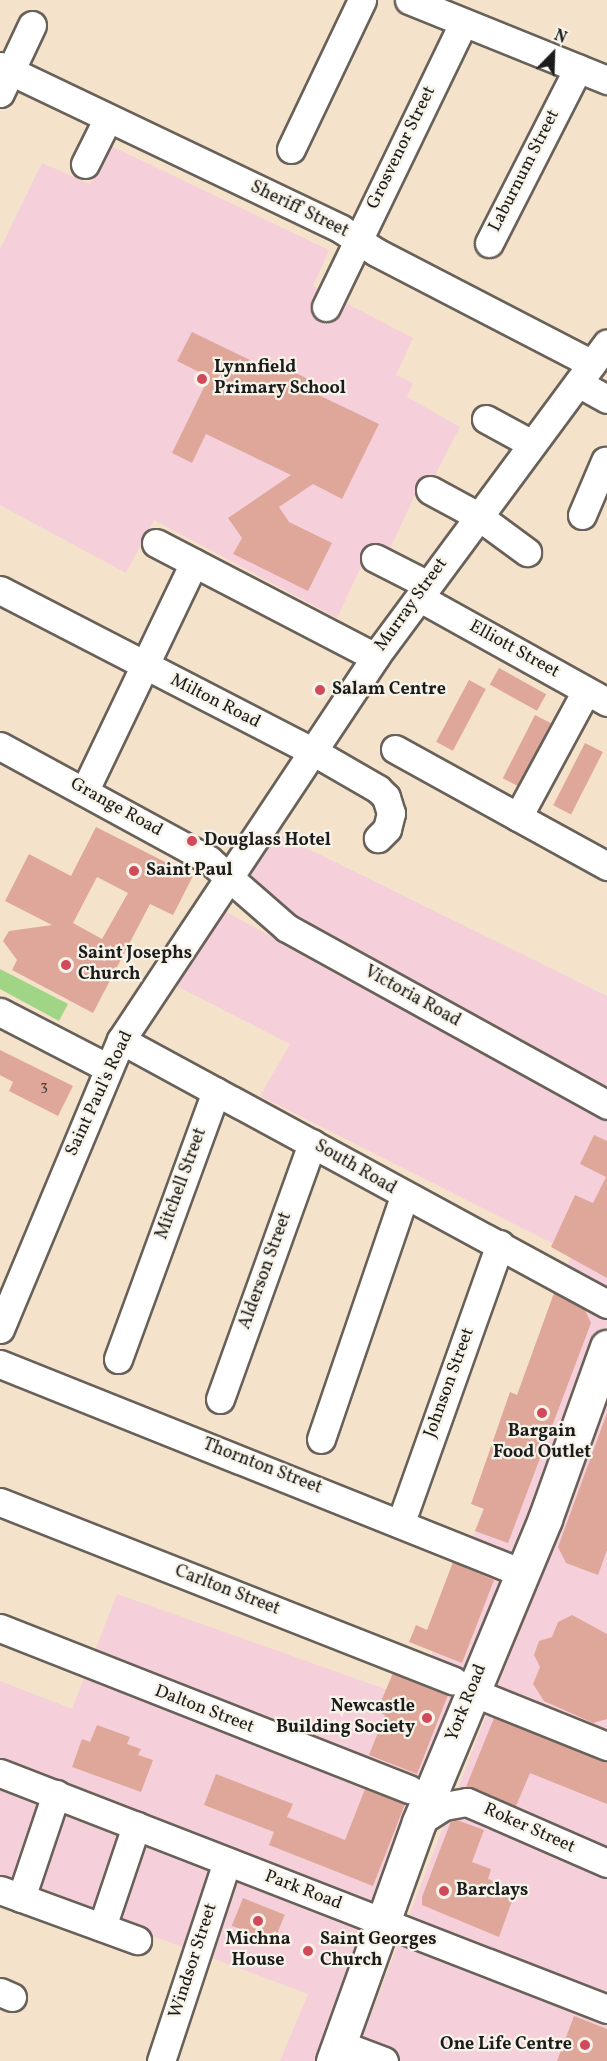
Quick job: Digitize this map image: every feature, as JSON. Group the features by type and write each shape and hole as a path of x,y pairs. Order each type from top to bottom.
{"main road":[{"name":"York Road","path":"336,2052 419,1822 462,1685 522,1573 565,1467 607,1347"}],"street":[{"path":"291,149 362,0"},
{"path":"410,0 607,80"},
{"name":"Grosvenor Street","path":"326,307 464,23"},
{"path":"4,77 32,25"},
{"name":"Laburnum Street","path":"489,243 578,68"},
{"name":"Sheriff Street","path":"4,77 108,118 358,239 592,363 607,399"},
{"path":"85,164 108,118"},
{"name":"Murray Street","path":"228,875 314,752 375,657 592,363"},
{"path":"486,419 532,444"},
{"path":"582,515 600,492 605,462"},
{"path":"430,490 478,516 527,552"},
{"path":"156,543 375,657"},
{"name":"Elliott Street","path":"375,558 424,591 597,696"},
{"path":"85,790 147,668 195,563"},
{"name":"Milton Road","path":"0,590 147,668 314,752 386,797 390,822 378,838"},
{"path":"518,817 597,696"},
{"name":"Grange Road","path":"0,746 85,790 228,875"},
{"path":"394,749 607,866"},
{"name":"Saint Paul's Road","path":"0,1329 108,1068 122,1040 228,875"},
{"name":"Victoria Road","path":"228,875 287,927 607,1105"},
{"path":"0,1012 108,1068"},
{"name":"South Road","path":"122,1040 312,1143 404,1196 500,1244 598,1299"},
{"name":"Mitchell Street","path":"118,1359 216,1091"},
{"name":"Alderson Street","path":"220,1399 312,1143"},
{"path":"321,1439 404,1196"},
{"name":"Johnson Street","path":"401,1522 500,1244"},
{"name":"Thornton Street","path":"0,1364 401,1522 522,1573"},
{"name":"Carlton Street","path":"0,1502 462,1685 607,1746"},
{"name":"Dalton Street","path":"0,1628 409,1789"},
{"name":"Park Road","path":"0,1773 607,2009"},
{"path":"56,1794 10,1894 137,1940"},
{"name":"Roker Street","path":"419,1822 444,1806 467,1802 607,1863"},
{"path":"102,1927 136,1826"},
{"name":"Windsor Street","path":"161,2061 227,1862"},
{"path":"336,2052 384,2061"}],"shaded area":[{"name":"Lynnfield Primary School","path":"109,145 329,250 313,286 413,338 396,375 413,383 407,397 460,427 433,479 424,475 389,551 372,543 337,618 154,520 126,573 0,505 0,249 42,163 90,184"},
{"path":"268,829 607,996 607,1088 230,887"},
{"path":"206,901 607,1120 607,1325 415,1793 316,2061 280,2061 308,1994 0,1879 0,1681 72,1709 117,1594 416,1700 572,1253 260,1096 290,1044 161,978"},
{"path":"607,1402 607,2029 574,2017 557,2061 353,2061"}],"green space":[{"path":"0,969 68,1004 59,1021 0,989"}],"building":[{"path":"192,332 264,367 267,359 308,379 304,388 379,424 342,499 313,484 279,507 289,522 332,543 308,591 233,554 242,538 228,518 291,475 206,434 192,463 172,453 209,377 177,361"},
{"path":"499,668 546,694 537,711 490,685"},
{"path":"469,680 486,689 453,751 436,742"},
{"path":"535,715 551,723 519,786 503,778"},
{"path":"585,743 603,752 571,814 553,805"},
{"path":"96,827 193,876 173,915 150,904 93,1013 12,970 17,960 3,941 9,931 52,925 5,901 29,854 71,876","holes":["97,877 128,893 102,939 73,923"]},
{"path":"0,1050 73,1086 58,1116 9,1091 13,1082 0,1075"},
{"path":"594,1135 607,1141 607,1278 551,1247 575,1195 593,1203 606,1177 580,1164"},
{"path":"554,1293 585,1310 591,1323 508,1543 475,1531 484,1509 471,1504 510,1392 517,1395"},
{"path":"607,1413 607,1550 598,1575 566,1563 558,1547"},
{"path":"453,1562 494,1580 462,1663 409,1642 416,1625 427,1630"},
{"path":"572,1615 607,1634 607,1719 593,1723 544,1701 533,1684 540,1667 534,1655 539,1641 552,1637 558,1622"},
{"path":"393,1673 448,1695 417,1774 369,1755 385,1715 377,1711"},
{"path":"494,1718 607,1761 607,1804 530,1773 516,1806 466,1787"},
{"path":"97,1725 130,1737 127,1744 141,1749 138,1755 153,1760 141,1792 72,1767 82,1739 90,1742"},
{"path":"216,1774 293,1804 287,1817 345,1840 365,1789 405,1804 373,1886 269,1845 274,1832 204,1805"},
{"path":"457,1820 484,1830 472,1862 491,1869 488,1879 516,1890 499,1937 422,1905 422,1897 451,1821"},
{"name":"Michna House","path":"243,1898 285,1915 273,1943 232,1926"},
{"name":"One Life Centre","path":"574,2016 607,2029 607,2061 557,2061"}],"place":[{"name":"Lynnfield Primary School","path":"202,379"},
{"name":"Salam Centre","path":"320,690"},
{"name":"Douglass Hotel","path":"192,841"},
{"name":"Saint Paul","path":"134,871"},
{"name":"Saint Josephs Church","path":"66,965"},
{"name":"Bargain Food Outlet","path":"542,1413"},
{"name":"Newcastle Building Society","path":"427,1718"},
{"name":"Barclays","path":"444,1891"},
{"name":"Michna House","path":"258,1921"},
{"name":"Saint Georges Church","path":"308,1951"},
{"name":"One Life Centre","path":"585,2045"}]}
